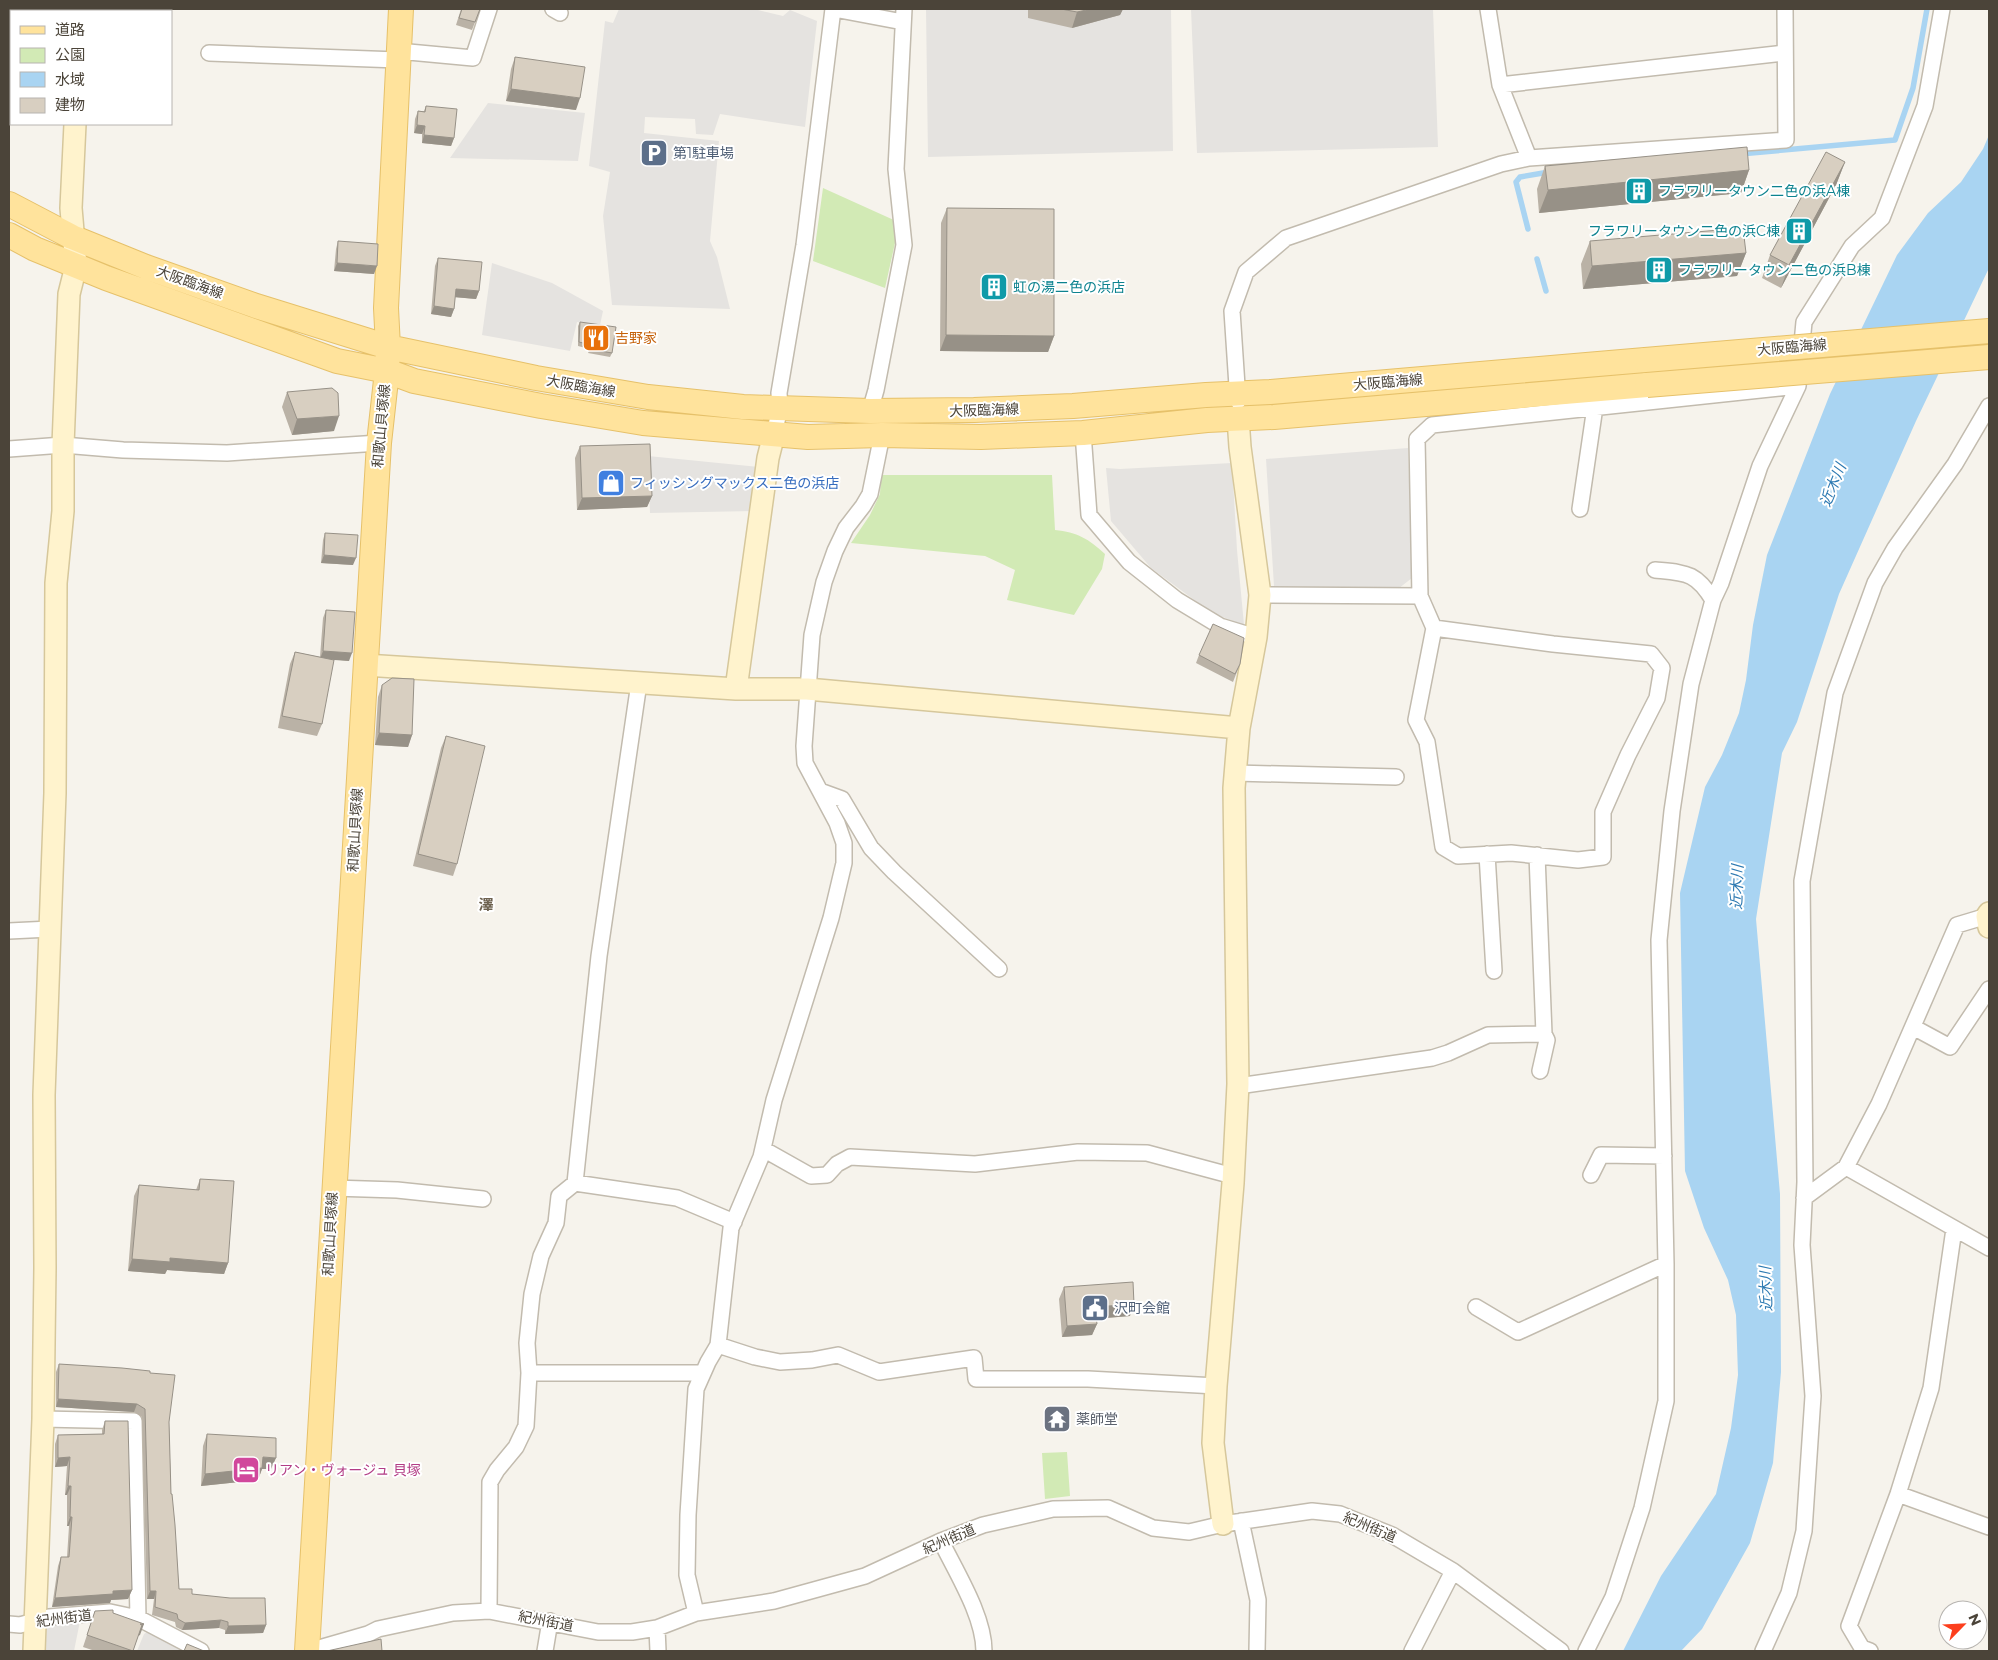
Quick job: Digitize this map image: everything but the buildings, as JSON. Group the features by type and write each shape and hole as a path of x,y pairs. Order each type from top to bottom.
{"main road":[{"name":"和歌山貝塚線","path":"308,1651 333,1188 365,665 379,442 387,371 386,308 401,9"},
{"name":"大阪臨海線","path":"9,204 72,237 146,267 256,306 388,347 536,378 648,397 743,407 870,412 1063,407 1270,392 1989,331"},
{"name":"大阪臨海線","path":"9,236 34,249 137,290 337,361 387,371 414,381 541,406 643,423 808,437 882,435 980,437 1083,433 1238,418 1284,416 1989,357"}],"street":[{"path":"209,53 473,58 488,9"},
{"path":"736,690 768,458 780,408 779,393 804,245 833,9 904,15 896,169 904,245 870,412"},
{"path":"1488,9 1500,85 1529,158"},
{"path":"1257,1651 1258,1600 1232,1522 1213,1443 1238,1086 1235,772 1239,728 1256,638 1260,595 1240,447 1232,311 1246,272 1286,238 1501,164 1529,158 1786,140 1785,9"},
{"path":"1586,1651 1613,1597 1642,1508 1666,1400 1666,1264 1659,940 1672,811 1691,684 1713,600 1721,583 1760,466 1798,386 1804,322 1852,246 1882,218 1925,106 1942,9"},
{"path":"1500,85 1785,53"},
{"path":"34,1651 43,1419 45,1268 44,1095 57,706 56,582 63,511 63,444 69,294 76,266 71,208 75,125"},
{"path":"1434,628 1553,644 1651,654 1662,668 1656,698 1603,812 1603,857 1578,860 1511,853 1458,856 1443,847 1427,742 1416,720 1434,628 1420,596 1417,439 1432,425 1798,386"},
{"path":"1763,1651 1789,1593 1804,1531 1813,1396 1802,1245 1804,1198 1802,881 1835,693 1875,583 1895,548 1956,464 1989,406"},
{"path":"1580,509 1595,407"},
{"path":"1083,433 1089,515 1129,562 1177,600 1220,626 1256,638"},
{"path":"696,1613 687,1575 688,1515 696,1389 718,1345 731,1228 761,1158 774,1100 831,918 844,863 844,843 837,823 806,763 804,746 812,634 824,582 835,551 846,528 870,494 882,435"},
{"path":"9,449 63,444 123,450 227,453 379,442"},
{"path":"1655,570 1687,573 1703,584 1713,600"},
{"path":"1260,595 1420,596"},
{"path":"365,665 736,690 807,689 1239,728"},
{"path":"490,1611 490,1482 497,1470 516,1448 526,1426 529,1373 527,1343 535,1276 540,1256 556,1223 559,1196 575,1183 599,956 639,683"},
{"path":"1235,772 1396,777"},
{"path":"820,791 842,799 871,848 894,872 999,969"},
{"path":"1487,854 1494,971"},
{"path":"1537,855 1544,1034 1547,1040 1540,1070"},
{"path":"1804,1198 1846,1167 1879,1104 1957,925 1989,919"},
{"path":"9,931 50,929"},
{"path":"1913,1027 1950,1047 1989,989"},
{"path":"1238,1086 1432,1058 1448,1054 1488,1035 1544,1034"},
{"path":"763,1149 811,1176 827,1175 837,1164 850,1157 975,1164 1078,1152 1147,1153 1233,1176"},
{"path":"1590,1175 1601,1155 1664,1156"},
{"path":"1846,1167 1989,1248"},
{"path":"575,1183 677,1198 734,1222"},
{"path":"333,1188 397,1190 482,1199"},
{"path":"1870,1651 1862,1648 1849,1626 1898,1494 1931,1388 1954,1228"},
{"path":"1476,1307 1518,1332 1666,1264"},
{"path":"718,1345 755,1357 780,1362 812,1360 838,1355 879,1372 974,1358 976,1378 1088,1379 1216,1386"},
{"path":"529,1373 703,1373"},
{"path":"43,1419 134,1421 138,1618"},
{"path":"1898,1494 1989,1527"},
{"name":"紀州街道","path":"308,1651 368,1634 378,1629 453,1613 490,1611 550,1621 598,1632 632,1632 657,1628 696,1613 774,1601 865,1576 941,1541 982,1525 1054,1509 1108,1508 1153,1528 1189,1532 1232,1522 1312,1511 1340,1514 1392,1535 1453,1571 1562,1651"},
{"path":"941,1541 973,1608 984,1640 984,1651"},
{"path":"1412,1651 1453,1571"},
{"name":"紀州街道","path":"9,1624 20,1625 49,1617 110,1612 138,1618 201,1651"},
{"path":"546,1651 550,1621"},
{"path":"657,1628 658,1651"}],"green space":[{"path":"823,188 896,221 895,243 885,288 813,261"},
{"path":"881,475 1052,475 1055,530 1070,532 1088,540 1099,549 1105,554 1102,569 1074,615 1007,600 1015,570 985,556 851,543 870,515 880,494"},
{"path":"1067,1452 1070,1496 1045,1499 1042,1453"}],"shaded area":[{"name":"第1駐車場","path":"619,9 754,9 783,16 790,10 817,21 805,127 720,114 713,135 696,134 695,119 645,117 644,133 719,141 710,241 717,257 730,309 612,305 603,216 610,172 589,166 605,21 613,23"},
{"path":"926,9 1171,9 1173,151 928,157"},
{"path":"1191,9 1433,9 1438,147 1197,153"},
{"path":"488,103 585,113 578,161 450,158"},
{"path":"492,263 552,283 603,311 600,325 577,322 570,351 482,335"},
{"path":"1408,448 1412,578 1394,592 1285,590 1274,586 1266,459"},
{"path":"648,456 759,467 754,511 650,513"},
{"path":"1232,463 1244,625 1212,613 1151,568 1111,521 1106,468 1120,469"},
{"path":"80,1621 74,1651 40,1651 40,1632 51,1623"},
{"path":"147,1632 182,1651 137,1651 144,1634"}],"water":[{"name":"近木川","path":"1989,135 1989,268 1916,421 1839,594 1797,722 1782,753 1756,919 1780,1194 1781,1372 1773,1463 1750,1543 1702,1629 1681,1651 1623,1651 1661,1576 1716,1494 1731,1428 1738,1375 1736,1315 1728,1280 1704,1228 1685,1171 1680,893 1705,787 1722,755 1739,713 1746,680 1753,625 1767,555 1830,394 1897,255 1928,213 1961,182 1983,149"}],"waterway":[{"path":"1740,154 1895,140 1913,88 1927,9"},
{"path":"1528,229 1516,182 1520,177 1549,172"},
{"path":"1537,259 1546,291"}],"place":[{"name":"第1駐車場","path":"654,153"},
{"name":"フラワリータウン二色の浜A棟","path":"1639,191"},
{"name":"フラワリータウン二色の浜C棟","path":"1799,231"},
{"name":"フラワリータウン二色の浜B棟","path":"1659,270"},
{"name":"虹の湯二色の浜店","path":"994,287"},
{"name":"吉野家","path":"596,338"},
{"name":"フィッシングマックス二色の浜店","path":"611,483"},
{"name":"沢町会館","path":"1095,1308"},
{"name":"薬師堂","path":"1057,1419"},
{"name":"リアン・ヴォージュ 貝塚","path":"246,1470"}],"district":[{"name":"澤","path":"486,905"}]}
